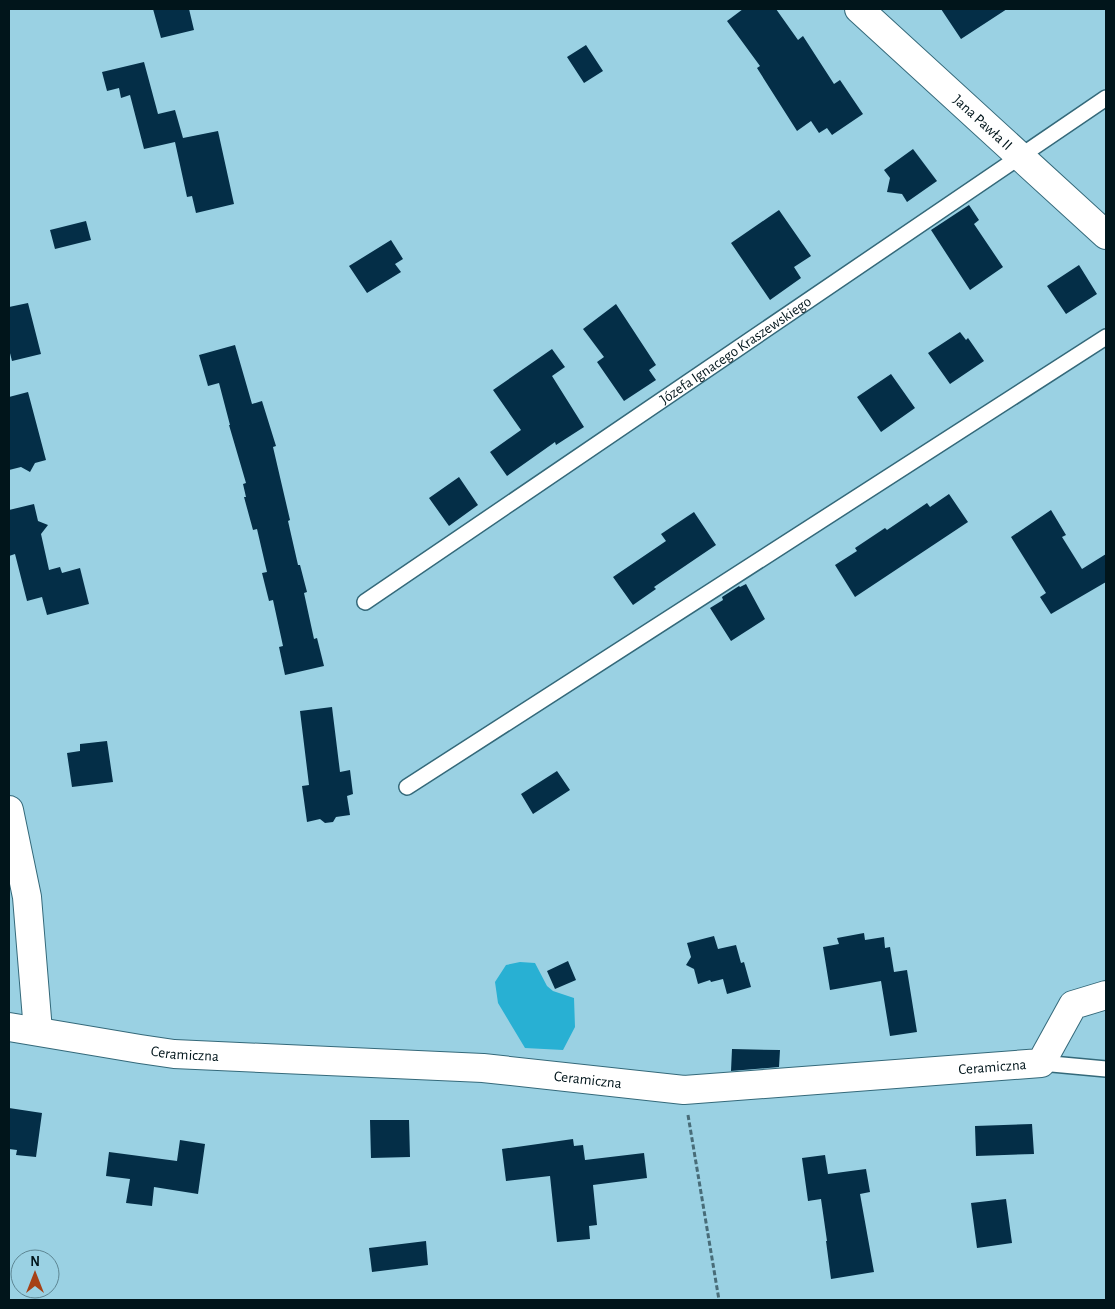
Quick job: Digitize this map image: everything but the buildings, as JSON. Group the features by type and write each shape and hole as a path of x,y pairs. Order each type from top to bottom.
{"street":[{"name":"Jana Pawła II","path":"860,9 1106,235"},
{"path":"9,810 27,897 38,1031"},
{"name":"Ceramiczna","path":"9,1027 174,1054 483,1068 684,1090 1041,1063 1073,1005 1106,995"}],"lane":[{"name":"Józefa Ignacego Kraszewskiego","path":"365,602 1106,98"},
{"path":"406,787 1106,336"},
{"path":"1041,1063 1106,1069"}],"path":[{"path":"684,1090 719,1300"}],"water":[{"path":"520,962 535,963 547,986 553,991 574,998 575,1027 563,1050 525,1048 498,1003 495,982 506,965"}]}
